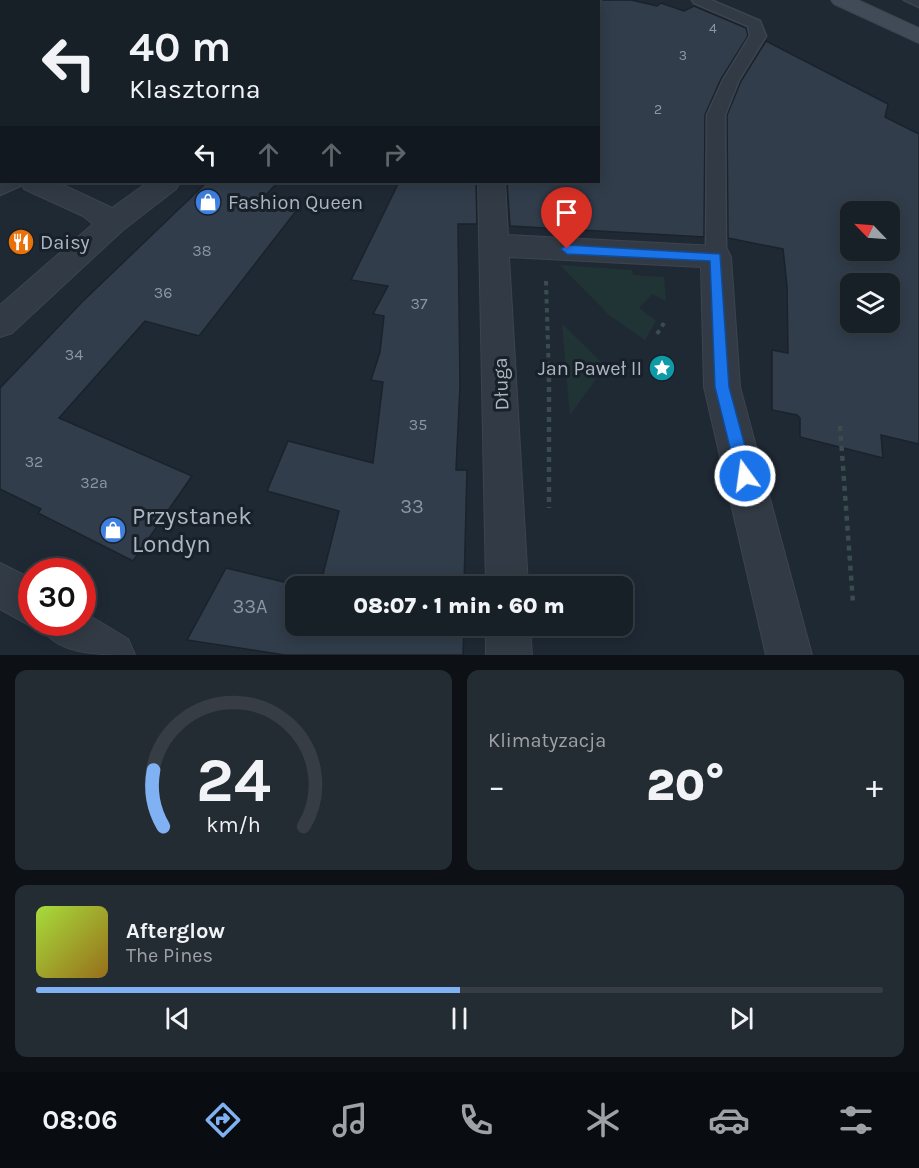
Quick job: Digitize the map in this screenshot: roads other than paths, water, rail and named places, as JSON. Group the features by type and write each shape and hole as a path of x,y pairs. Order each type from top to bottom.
{"main road":[{"path":"841,0 919,36"}],"street":[{"path":"36,183 93,209 113,223"},
{"path":"0,324 113,223 165,183"},
{"name":"Długa","path":"491,183 507,576"},
{"path":"495,245 716,257 722,387 789,655"},
{"path":"0,584 18,596"},
{"path":"82,636 112,655"},
{"path":"508,636 509,655"}],"lane":[{"path":"699,0 755,24 758,36 731,80 716,115 716,257"},
{"path":"911,0 919,3"}],"place":[{"name":"Fashion Queen","path":"208,202"},
{"name":"Daisy","path":"21,242"},
{"name":"Jan Paweł II","path":"662,368"},
{"name":"Przystanek Londyn","path":"113,530"}]}
